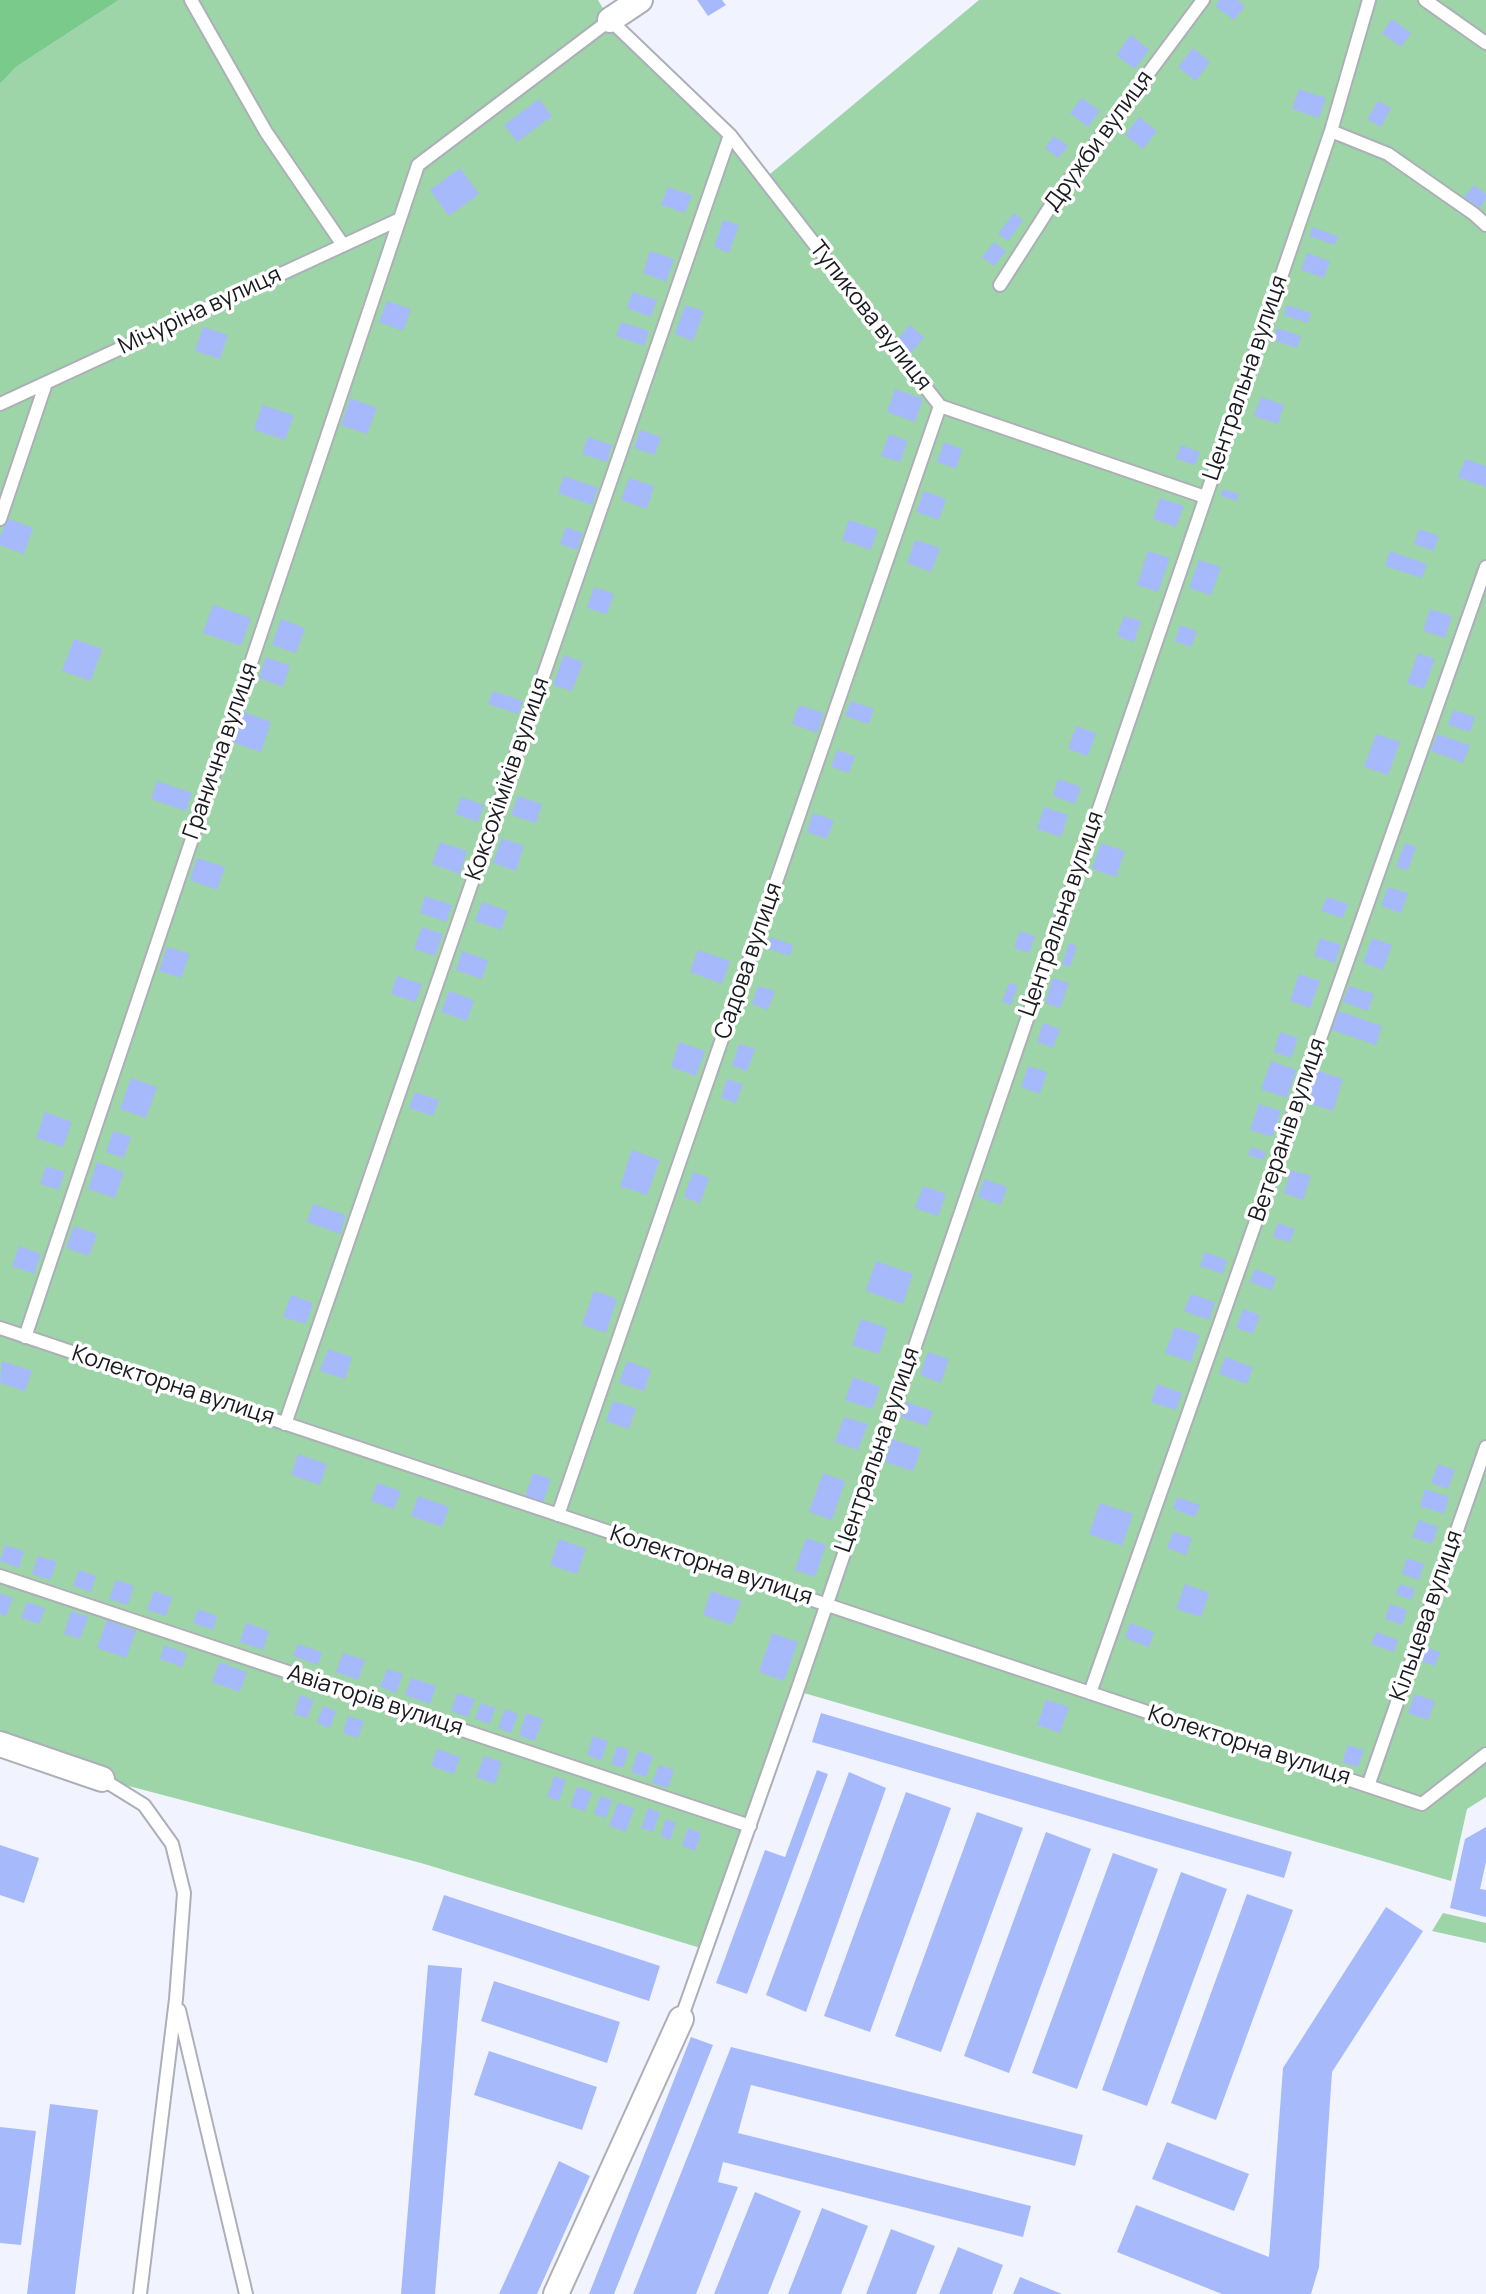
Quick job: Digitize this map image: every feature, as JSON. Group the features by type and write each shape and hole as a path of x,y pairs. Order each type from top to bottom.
{"street":[{"path":"610,20 640,0"},
{"path":"0,1744 102,1779"},
{"path":"556,2294 681,2019"}],"lane":[{"path":"191,0 266,132 343,245"},
{"name":"Дружби вулиця","path":"1000,285 1057,196 1203,0"},
{"name":"Центральна вулиця","path":"681,2019 750,1826 1331,131 1369,0"},
{"path":"1425,0 1486,43"},
{"name":"Тупикова вулиця","path":"610,20 730,135 940,407 1205,497"},
{"name":"Гранична вулиця","path":"24,1337 418,165 610,20"},
{"path":"1331,131 1388,154 1486,225"},
{"name":"Коксохіміків вулиця","path":"285,1424 730,135"},
{"name":"Мічуріна вулиця","path":"0,404 400,219"},
{"path":"0,519 46,383"},
{"name":"Садова вулиця","path":"558,1515 940,407"},
{"name":"Ветеранів вулиця","path":"1090,1693 1486,567"},
{"name":"Колекторна вулиця","path":"0,1328 1422,1804 1486,1754"},
{"name":"Кільцева вулиця","path":"1368,1786 1486,1447"},
{"name":"Авіаторів вулиця","path":"0,1576 750,1826"},
{"path":"102,1779 144,1805 172,1844 184,1893 176,1999 140,2294"},
{"path":"176,1999 246,2294"}],"green space":[{"path":"0,0 119,0 16,67 0,84"},
{"path":"119,0 598,0 610,20 764,179 979,0 1195,0 1200,3 1203,0 1486,0 1486,1797 1467,1809 1451,1881 797,1691 707,1950 421,1863 102,1779 0,1744 0,84 16,67"},
{"path":"1443,1913 1486,1923 1486,1943 1432,1931"}],"building":[{"path":"697,0 722,0 726,5 708,16"},
{"path":"1220,0 1237,0 1245,6 1234,20 1215,6"},
{"path":"1392,19 1411,33 1401,47 1382,33"},
{"path":"1131,35 1149,50 1135,69 1116,55"},
{"path":"1193,48 1210,62 1196,81 1178,67"},
{"path":"1299,89 1326,98 1319,118 1292,109"},
{"path":"1082,98 1100,111 1088,127 1070,113"},
{"path":"539,99 552,116 517,142 504,125"},
{"path":"1378,101 1391,108 1381,127 1367,119"},
{"path":"1139,117 1157,131 1143,149 1125,135"},
{"path":"1054,136 1068,146 1058,158 1045,148"},
{"path":"460,168 479,194 449,216 430,190"},
{"path":"1474,185 1486,194 1486,199 1479,208 1464,197"},
{"path":"668,187 692,195 685,213 661,205"},
{"path":"1014,213 1023,220 1008,241 998,234"},
{"path":"723,220 739,225 729,253 714,247"},
{"path":"1312,227 1338,236 1335,245 1309,236"},
{"path":"994,242 1006,251 994,266 982,257"},
{"path":"650,251 674,259 666,282 643,273"},
{"path":"1307,253 1330,261 1324,278 1301,270"},
{"path":"632,292 657,300 651,317 627,308"},
{"path":"387,301 411,309 403,331 379,322"},
{"path":"685,305 704,311 693,341 675,334"},
{"path":"1287,305 1311,313 1308,323 1284,315"},
{"path":"621,322 649,331 644,346 616,336"},
{"path":"909,325 924,337 911,353 896,342"},
{"path":"203,327 228,335 220,359 195,351"},
{"path":"1277,328 1301,336 1297,348 1273,340"},
{"path":"895,389 923,399 915,422 887,412"},
{"path":"1261,397 1284,405 1278,424 1254,416"},
{"path":"350,398 377,408 367,434 341,425"},
{"path":"262,405 294,415 285,440 254,430"},
{"path":"640,430 661,437 655,455 634,448"},
{"path":"889,434 908,441 900,462 881,456"},
{"path":"588,437 612,445 607,462 582,454"},
{"path":"944,442 962,449 956,469 937,462"},
{"path":"1181,445 1200,452 1195,465 1176,459"},
{"path":"1465,459 1486,466 1486,487 1458,477"},
{"path":"564,476 598,488 592,505 558,493"},
{"path":"629,478 654,486 647,509 621,500"},
{"path":"1223,489 1239,494 1237,501 1221,496"},
{"path":"924,491 946,499 939,520 916,512"},
{"path":"1160,498 1184,506 1176,527 1153,519"},
{"path":"7,518 33,528 24,554 0,545"},
{"path":"849,520 878,530 871,550 842,540"},
{"path":"566,527 583,533 577,550 560,544"},
{"path":"1419,529 1439,536 1434,551 1414,544"},
{"path":"915,540 940,548 931,572 907,563"},
{"path":"1148,551 1170,558 1158,592 1137,585"},
{"path":"1390,551 1427,564 1422,578 1385,566"},
{"path":"1199,560 1221,567 1211,595 1189,588"},
{"path":"594,587 614,594 607,614 587,608"},
{"path":"213,605 251,618 241,646 203,633"},
{"path":"1430,609 1452,616 1445,638 1423,631"},
{"path":"1124,616 1141,621 1134,642 1117,636"},
{"path":"281,619 305,628 296,653 272,645"},
{"path":"1180,625 1197,631 1191,647 1175,641"},
{"path":"74,639 102,649 91,681 62,671"},
{"path":"1418,653 1435,659 1424,689 1407,683"},
{"path":"564,655 583,662 572,691 553,685"},
{"path":"266,657 290,666 283,687 259,678"},
{"path":"493,691 523,701 518,714 488,704"},
{"path":"851,701 874,709 869,724 845,716"},
{"path":"799,705 824,713 817,733 792,724"},
{"path":"1453,710 1475,717 1470,732 1448,725"},
{"path":"244,712 271,722 261,752 234,743"},
{"path":"1076,726 1096,733 1088,756 1068,749"},
{"path":"1376,734 1400,742 1388,775 1364,767"},
{"path":"1437,734 1470,745 1463,763 1431,751"},
{"path":"837,750 855,756 849,773 831,767"},
{"path":"1058,779 1081,787 1075,804 1053,796"},
{"path":"157,781 192,793 186,811 151,799"},
{"path":"518,796 542,804 536,823 511,815"},
{"path":"461,797 484,805 478,822 455,814"},
{"path":"1044,807 1068,815 1061,837 1037,829"},
{"path":"813,813 834,820 827,839 807,832"},
{"path":"502,838 524,846 516,871 493,863"},
{"path":"440,842 467,851 460,874 432,864"},
{"path":"1101,843 1125,851 1116,877 1092,869"},
{"path":"1405,843 1416,847 1408,870 1396,867"},
{"path":"197,858 225,867 217,890 190,880"},
{"path":"1388,887 1408,893 1401,913 1381,906"},
{"path":"425,896 452,905 446,922 420,913"},
{"path":"1327,897 1348,904 1343,918 1321,911"},
{"path":"482,902 508,911 501,930 475,921"},
{"path":"422,927 443,934 435,956 414,949"},
{"path":"1020,931 1035,936 1029,953 1014,948"},
{"path":"771,937 793,945 790,956 767,948"},
{"path":"1320,938 1341,945 1335,963 1314,956"},
{"path":"1372,938 1392,945 1383,970 1363,963"},
{"path":"1069,943 1077,946 1070,967 1062,964"},
{"path":"167,947 190,954 181,978 159,971"},
{"path":"698,950 730,961 722,984 690,972"},
{"path":"462,951 488,960 482,979 456,970"},
{"path":"1299,974 1320,981 1310,1008 1290,1001"},
{"path":"397,976 422,984 416,1002 391,994"},
{"path":"1053,978 1069,983 1060,1008 1045,1003"},
{"path":"1009,983 1018,986 1011,1005 1002,1002"},
{"path":"758,986 775,991 768,1010 752,1004"},
{"path":"1349,986 1374,994 1368,1011 1343,1002"},
{"path":"449,991 474,1000 467,1021 441,1012"},
{"path":"1339,1011 1382,1026 1376,1045 1332,1030"},
{"path":"1043,1023 1060,1029 1053,1048 1037,1042"},
{"path":"1280,1032 1298,1038 1291,1058 1274,1052"},
{"path":"679,1042 705,1051 696,1076 671,1067"},
{"path":"739,1044 755,1049 747,1071 732,1066"},
{"path":"1271,1061 1296,1070 1287,1098 1261,1089"},
{"path":"1028,1066 1047,1072 1040,1094 1021,1087"},
{"path":"1316,1070 1343,1079 1333,1111 1305,1102"},
{"path":"131,1078 157,1087 146,1118 120,1109"},
{"path":"727,1079 743,1084 736,1103 721,1098"},
{"path":"415,1092 439,1100 433,1116 409,1108"},
{"path":"1259,1104 1281,1111 1272,1137 1250,1130"},
{"path":"45,1112 72,1122 63,1147 36,1138"},
{"path":"113,1131 131,1137 124,1158 106,1152"},
{"path":"1251,1147 1266,1152 1263,1160 1248,1155"},
{"path":"632,1150 660,1160 647,1195 620,1186"},
{"path":"97,1162 124,1172 115,1198 88,1189"},
{"path":"46,1166 65,1172 59,1190 40,1184"},
{"path":"1291,1170 1311,1176 1303,1200 1284,1193"},
{"path":"693,1172 709,1178 700,1203 684,1197"},
{"path":"984,1179 1007,1187 1001,1205 978,1197"},
{"path":"923,1186 946,1194 938,1216 915,1208"},
{"path":"313,1204 346,1215 340,1234 307,1222"},
{"path":"1278,1223 1295,1229 1290,1242 1273,1237"},
{"path":"74,1226 97,1234 89,1256 66,1248"},
{"path":"19,1246 41,1254 34,1274 12,1266"},
{"path":"1205,1252 1227,1260 1223,1274 1200,1266"},
{"path":"876,1261 913,1274 903,1304 866,1291"},
{"path":"1255,1269 1276,1277 1272,1290 1250,1282"},
{"path":"594,1291 617,1299 606,1333 582,1325"},
{"path":"1191,1294 1215,1302 1209,1320 1184,1311"},
{"path":"291,1295 313,1303 306,1324 283,1317"},
{"path":"1243,1309 1260,1315 1253,1334 1236,1328"},
{"path":"861,1319 887,1328 879,1354 852,1345"},
{"path":"1175,1327 1200,1335 1191,1362 1165,1353"},
{"path":"328,1349 352,1357 345,1379 320,1371"},
{"path":"928,1352 949,1359 941,1383 920,1375"},
{"path":"1225,1357 1253,1367 1247,1384 1219,1374"},
{"path":"2,1361 32,1371 25,1391 0,1383"},
{"path":"627,1361 651,1370 644,1391 619,1383"},
{"path":"853,1377 880,1387 872,1409 845,1400"},
{"path":"1157,1384 1182,1393 1176,1410 1151,1402"},
{"path":"613,1401 636,1408 629,1429 606,1421"},
{"path":"906,1402 933,1411 927,1426 901,1417"},
{"path":"844,1417 868,1424 858,1450 835,1442"},
{"path":"892,1439 921,1449 913,1471 885,1462"},
{"path":"298,1454 327,1464 320,1485 291,1475"},
{"path":"1438,1464 1455,1470 1448,1489 1431,1483"},
{"path":"533,1473 551,1479 542,1506 524,1500"},
{"path":"823,1473 845,1481 832,1520 809,1512"},
{"path":"377,1483 401,1491 394,1509 371,1501"},
{"path":"1425,1489 1449,1497 1444,1514 1420,1506"},
{"path":"418,1496 449,1507 442,1527 411,1516"},
{"path":"1177,1497 1200,1505 1195,1517 1173,1509"},
{"path":"1100,1503 1133,1514 1122,1546 1089,1534"},
{"path":"1419,1520 1438,1527 1432,1544 1412,1537"},
{"path":"1173,1532 1192,1538 1186,1555 1167,1548"},
{"path":"806,1538 826,1545 815,1577 795,1570"},
{"path":"559,1539 586,1549 577,1574 550,1565"},
{"path":"5,1545 24,1551 19,1568 0,1561"},
{"path":"38,1556 57,1562 50,1580 32,1574"},
{"path":"1407,1558 1424,1564 1419,1580 1402,1574"},
{"path":"79,1570 96,1576 91,1592 73,1586"},
{"path":"116,1580 134,1586 128,1605 109,1599"},
{"path":"1185,1584 1209,1593 1201,1617 1176,1609"},
{"path":"1400,1584 1415,1589 1411,1600 1396,1594"},
{"path":"154,1591 172,1597 166,1616 147,1610"},
{"path":"711,1591 741,1601 732,1625 703,1615"},
{"path":"0,1593 13,1598 6,1616 0,1614"},
{"path":"27,1602 45,1608 39,1624 21,1618"},
{"path":"1390,1604 1407,1610 1402,1625 1385,1619"},
{"path":"198,1609 217,1616 213,1630 193,1623"},
{"path":"71,1611 88,1617 80,1639 64,1634"},
{"path":"107,1620 136,1631 126,1658 97,1648"},
{"path":"246,1623 269,1631 263,1650 240,1642"},
{"path":"1130,1623 1154,1632 1149,1647 1125,1638"},
{"path":"1376,1632 1398,1640 1394,1652 1371,1644"},
{"path":"772,1633 798,1642 784,1681 759,1672"},
{"path":"298,1644 322,1652 318,1665 293,1656"},
{"path":"164,1645 187,1653 182,1667 160,1659"},
{"path":"1425,1647 1440,1652 1435,1666 1420,1661"},
{"path":"343,1653 365,1660 358,1680 336,1672"},
{"path":"219,1662 247,1672 240,1692 212,1682"},
{"path":"387,1669 403,1674 396,1693 380,1687"},
{"path":"411,1678 436,1686 430,1704 405,1695"},
{"path":"457,1693 475,1699 468,1717 451,1711"},
{"path":"1415,1694 1435,1701 1428,1720 1408,1713"},
{"path":"300,1695 314,1700 307,1718 294,1714"},
{"path":"1046,1700 1069,1707 1060,1733 1037,1725"},
{"path":"481,1703 495,1708 490,1724 475,1719"},
{"path":"323,1706 336,1711 330,1728 317,1723"},
{"path":"505,1709 518,1714 511,1733 498,1728"},
{"path":"526,1713 543,1719 535,1741 519,1736"},
{"path":"821,1713 1292,1852 1284,1878 812,1742"},
{"path":"348,1716 364,1721 358,1738 343,1733"},
{"path":"593,1736 608,1741 601,1761 587,1755"},
{"path":"1348,1745 1364,1750 1358,1767 1342,1762"},
{"path":"617,1746 629,1750 623,1768 611,1764"},
{"path":"437,1749 460,1757 454,1774 431,1766"},
{"path":"638,1751 653,1756 646,1777 631,1772"},
{"path":"484,1756 502,1762 495,1784 476,1777"},
{"path":"659,1765 674,1770 668,1788 652,1783"},
{"path":"817,1770 828,1774 747,1994 716,1983 765,1850 785,1857"},
{"path":"849,1772 886,1788 806,2012 766,1995"},
{"path":"554,1776 566,1780 559,1801 547,1797"},
{"path":"577,1787 592,1792 585,1811 570,1807"},
{"path":"906,1792 951,1808 870,2032 824,2016"},
{"path":"600,1796 612,1800 606,1818 594,1814"},
{"path":"618,1802 634,1808 626,1832 609,1826"},
{"path":"648,1808 660,1812 653,1832 641,1828"},
{"path":"977,1812 1023,1828 941,2052 895,2036"},
{"path":"666,1819 676,1823 670,1840 660,1836"},
{"path":"1486,1827 1486,1862 1480,1889 1486,1890 1486,1917 1450,1908 1465,1839"},
{"path":"688,1828 701,1833 695,1851 682,1846"},
{"path":"1046,1832 1091,1849 1009,2073 964,2056"},
{"path":"0,1845 39,1858 24,1903 0,1895"},
{"path":"1113,1853 1158,1869 1077,2089 1032,2073"},
{"path":"1181,1872 1227,1889 1147,2106 1102,2090"},
{"path":"1247,1894 1293,1910 1216,2120 1171,2103"},
{"path":"444,1895 660,1966 649,2001 432,1930"},
{"path":"1386,1907 1423,1931 1332,2072 1319,2267 1311,2294 1222,2294 1117,2252 1136,2205 1269,2257 1283,2068"},
{"path":"428,1965 462,1968 435,2294 401,2294"},
{"path":"494,1981 620,2022 607,2063 481,2021"},
{"path":"691,2037 713,2045 614,2294 589,2294"},
{"path":"731,2047 1083,2135 1075,2166 751,2085 738,2133 1031,2206 1023,2237 723,2162 718,2182 738,2187 696,2294 633,2294"},
{"path":"489,2051 597,2087 582,2130 474,2095"},
{"path":"50,2104 98,2110 75,2294 27,2294"},
{"path":"0,2127 36,2131 21,2245 0,2243"},
{"path":"1167,2142 1249,2174 1234,2211 1152,2179"},
{"path":"559,2161 590,2176 537,2294 499,2294"},
{"path":"755,2192 801,2211 768,2294 714,2294"},
{"path":"822,2208 868,2226 841,2294 788,2294"},
{"path":"891,2229 935,2246 916,2294 866,2294"},
{"path":"958,2247 1003,2265 992,2294 939,2294"},
{"path":"1020,2277 1062,2294 1013,2294"}]}
